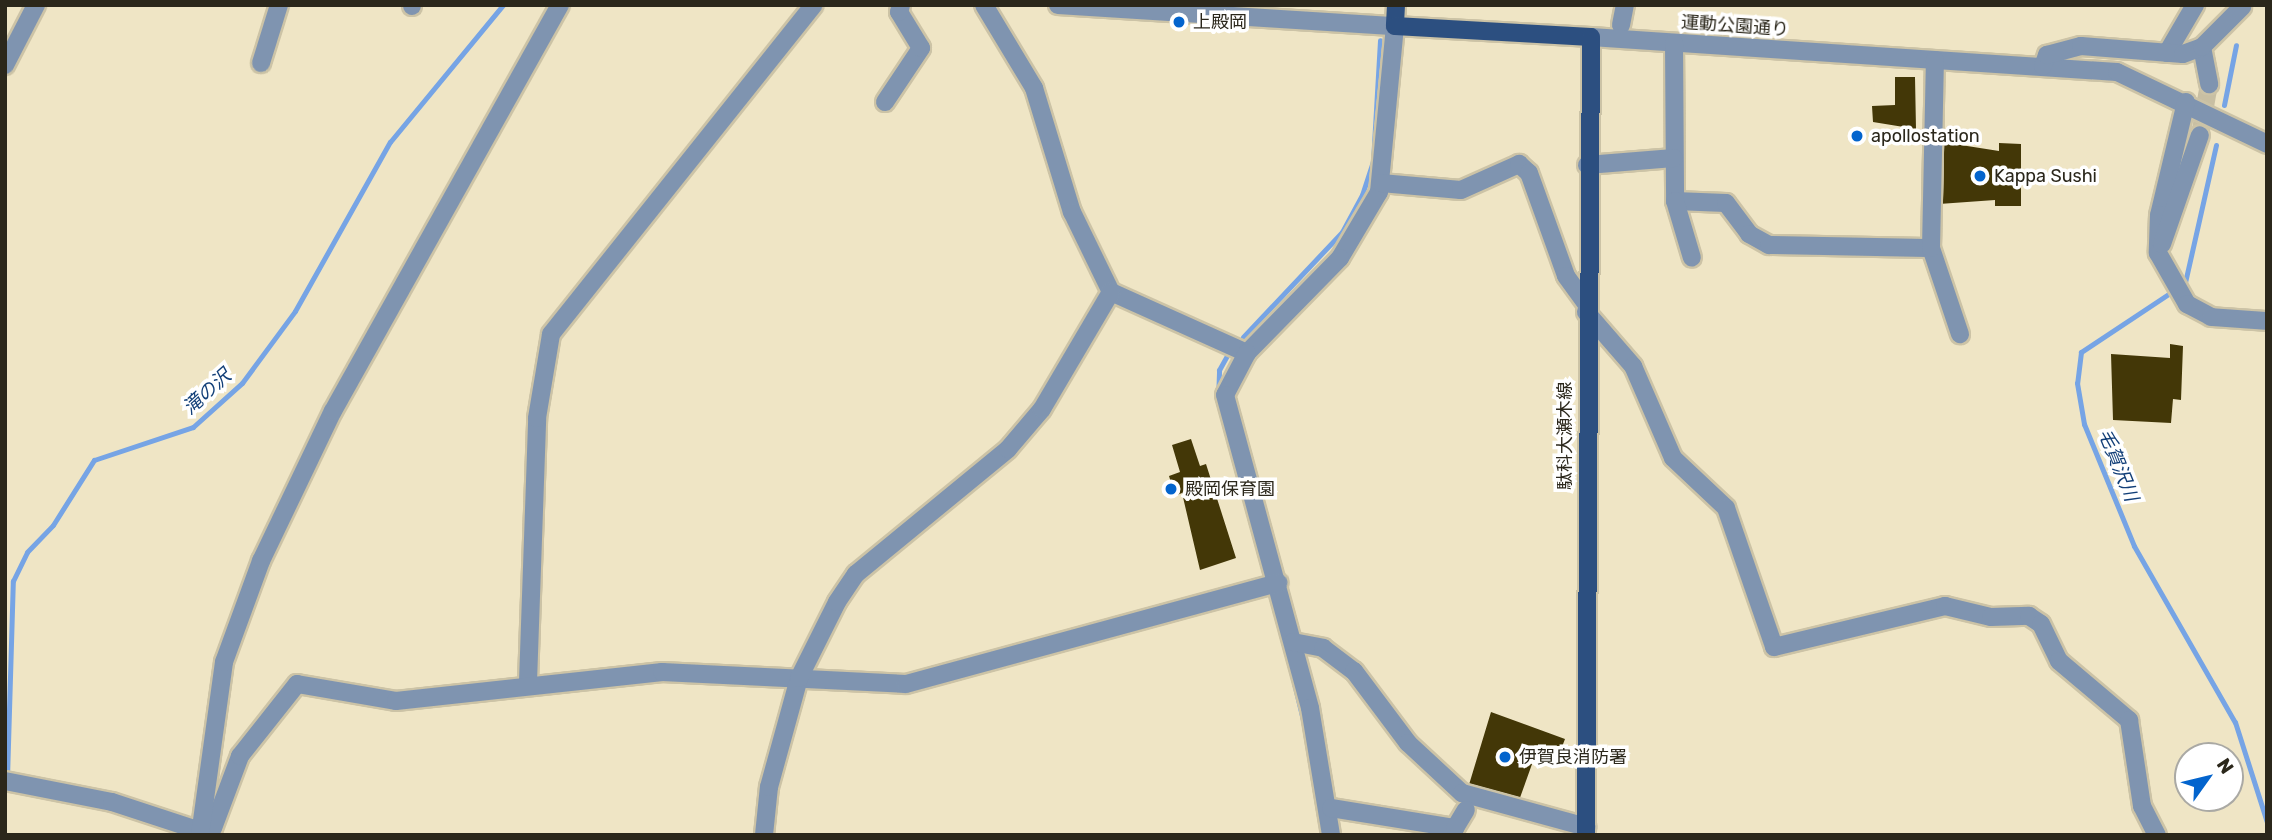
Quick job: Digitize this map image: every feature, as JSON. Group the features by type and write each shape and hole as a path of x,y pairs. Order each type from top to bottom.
{"main road":[{"path":"1395,26 1396,5"},
{"name":"運動公園通り","path":"1395,26 1591,37"},
{"name":"駄科大瀬木線","path":"1586,831 1586,308 1591,37"}],"street":[{"path":"5,65 36,5"},
{"path":"261,63 279,5"},
{"path":"199,833 225,662 261,561 345,388 560,5"},
{"path":"528,682 537,418 551,334 814,5"},
{"path":"886,102 921,48 899,12 901,5"},
{"path":"984,5 1034,88 1072,212 1111,292 1247,353"},
{"name":"運動公園通り","path":"1058,5 1395,26"},
{"path":"1621,26 1625,5"},
{"path":"2166,53 2195,5"},
{"path":"2043,66 2061,48 2166,53 2202,47 2242,7"},
{"path":"1331,835 1331,808 1279,583 1225,395 1247,353 1340,258 1381,183 1395,26"},
{"name":"運動公園通り","path":"1591,37 2116,72 2186,102 2267,144"},
{"path":"1674,43 1675,201 1692,258"},
{"path":"2202,47 2209,84"},
{"path":"1935,60 1931,247 1960,334"},
{"path":"2186,102 2160,215 2158,253 2167,276 2187,304 2211,317 2267,321"},
{"path":"2158,253 2200,135"},
{"path":"1587,165 1674,158"},
{"path":"1381,183 1461,190 1519,164 1530,173 1566,276 1586,308 1633,366 1673,458 1726,508 1773,647 1945,606 1992,617 2029,616 2041,624 2059,661 2129,720 2142,806 2157,835"},
{"path":"1675,201 1726,203 1749,234 1769,245 1931,247"},
{"path":"764,835 769,787 799,678 856,574 1008,449 1057,386 1111,292"},
{"path":"12,781 199,833 213,828 240,756 297,684 397,701 528,682 662,672 905,684 1279,583"},
{"path":"1293,642 1323,648 1354,671 1408,744 1462,793 1586,831"},
{"path":"1331,808 1455,828 1466,810"}],"building":[{"path":"1895,77 1915,77 1916,129 1873,122 1872,106 1895,105"},
{"name":"Kappa Sushi","path":"1948,143 1999,151 1999,143 2021,144 2021,206 1995,206 1995,200 1939,204 1939,148"},
{"path":"2170,344 2183,346 2181,400 2173,399 2171,423 2113,420 2111,354 2170,358"},
{"path":"1191,439 1200,466 1206,464 1236,558 1200,570 1182,493 1175,496 1169,476 1180,472 1172,445"},
{"name":"伊賀良消防署","path":"1491,712 1565,739 1557,760 1536,753 1517,806 1468,788"}],"waterway":[{"name":"滝の沢","path":"7,778 13,581 27,552 53,525 94,460 193,427 242,383 295,311 390,142 503,5"},
{"path":"1243,337 1342,232 1362,195 1373,162 1380,40"},
{"name":"毛賀沢川","path":"2224,105 2236,45"},
{"name":"毛賀沢川","path":"2216,145 2185,283 2081,352 2077,383 2084,424 2134,546 2235,722 2267,822"},
{"path":"1218,401 1219,370 1229,352"},
{"path":"1228,438 1244,496"},
{"path":"1294,683 1305,728"}],"tunnel":[{"path":"2200,135 2209,84"}],"place":[{"name":"上殿岡","path":"1179,22"},
{"name":"apollostation","path":"1857,136"},
{"name":"Kappa Sushi","path":"1980,176"},
{"name":"殿岡保育園","path":"1171,489"},
{"name":"伊賀良消防署","path":"1505,757"}]}
